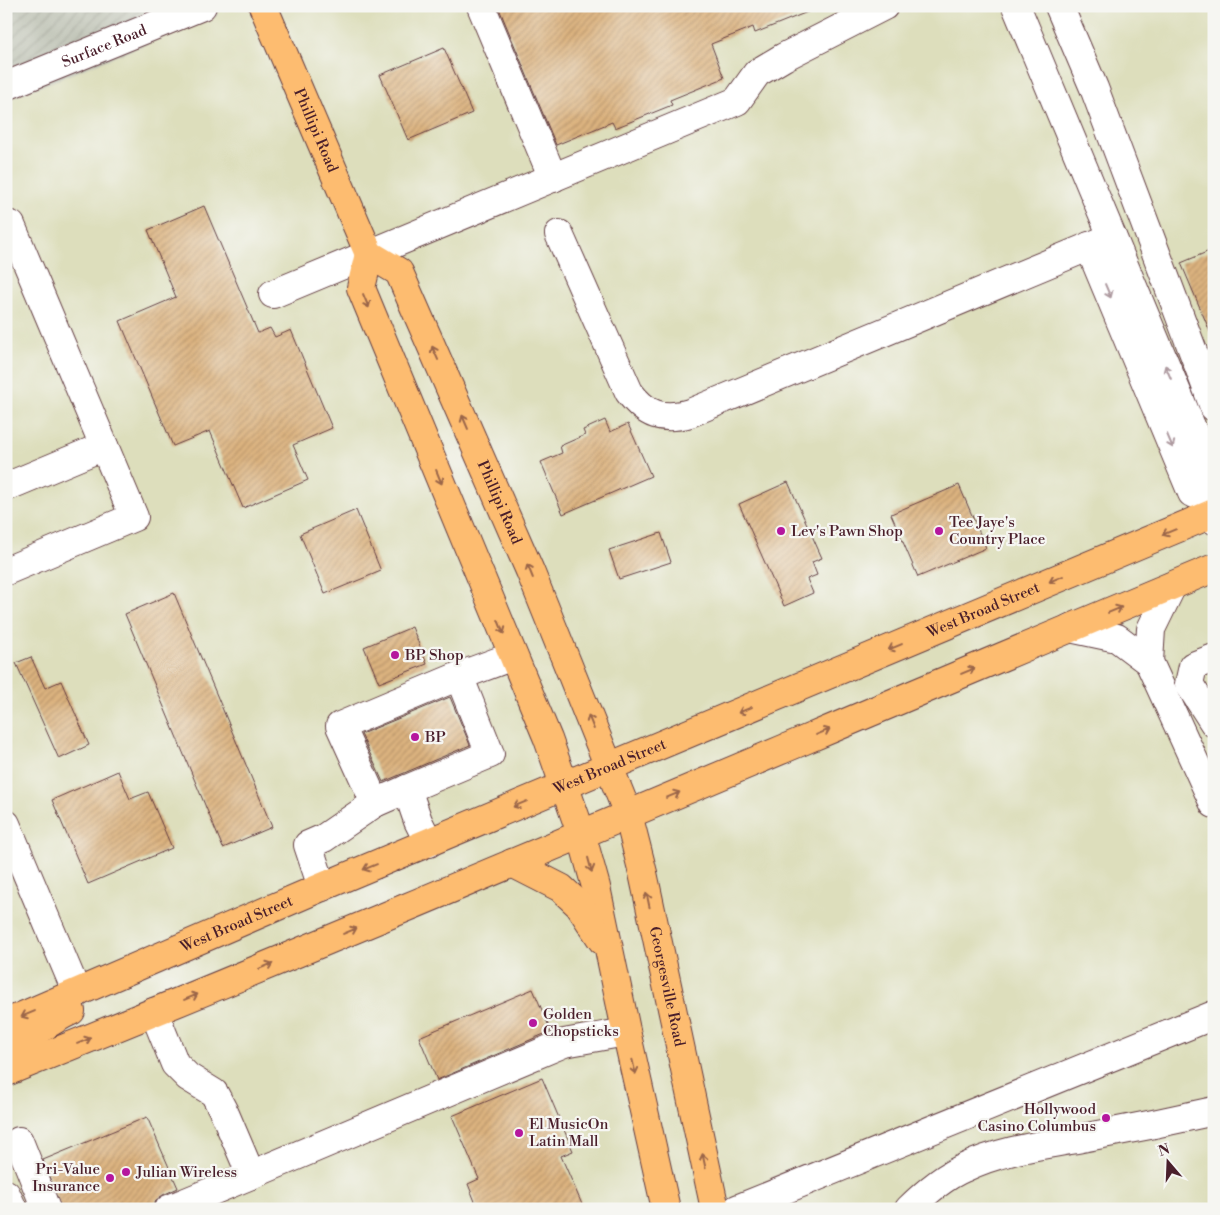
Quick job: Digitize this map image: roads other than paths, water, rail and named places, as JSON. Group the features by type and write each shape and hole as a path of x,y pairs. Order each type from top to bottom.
{"main road":[{"name":"Phillipi Road","path":"263,6 369,254 399,272 510,525 610,767"},
{"path":"369,254 361,288 548,739 582,834 596,887 666,1209"},
{"name":"West Broad Street","path":"6,1023 322,887 610,767 1212,501"},
{"path":"6,1072 582,834 1214,568"},
{"name":"Georgesville Road","path":"610,767 628,814 643,873 715,1209"},
{"path":"512,863 560,888 579,905 610,951"},
{"path":"6,1049 17,1045 61,1015 237,942 278,907"}],"street":[{"name":"Surface Road","path":"6,86 202,6"},
{"path":"481,6 553,178"},
{"path":"273,294 737,101 756,74 784,56 884,6"},
{"path":"1016,6 1192,493 1212,501"},
{"path":"1059,6 1094,88 1214,407"},
{"path":"6,227 10,225 134,517 6,571"},
{"path":"559,234 629,392 637,404 648,412 662,416 676,416 690,412 1100,242"},
{"path":"6,487 104,446"},
{"path":"1172,586 1151,630 1149,662 1214,804"},
{"path":"1070,628 1117,638 1149,662"},
{"path":"375,803 340,726 459,676 513,656"},
{"path":"1214,658 1193,666 1190,684 1214,723"},
{"path":"322,887 308,844 324,838 375,803 490,754 459,676"},
{"path":"407,789 418,821 429,843"},
{"path":"6,824 77,993"},
{"path":"154,1012 175,1064 188,1077 214,1093 251,1175"},
{"path":"737,1209 1214,1014"},
{"path":"169,1209 564,1043 626,1032"},
{"path":"908,1209 926,1192 963,1168 1000,1155 1214,1111"},
{"path":"19,1142 46,1209"}],"place":[{"name":"Lev's Pawn Shop","path":"781,531"},
{"name":"Tee Jaye's Country Place","path":"939,531"},
{"name":"BP Shop","path":"395,655"},
{"name":"BP","path":"415,737"},
{"name":"Golden Chopsticks","path":"533,1023"},
{"name":"Hollywood Casino Columbus","path":"1106,1118"},
{"name":"El MusicOn Latin Mall","path":"519,1133"},
{"name":"Julian Wireless","path":"126,1172"},
{"name":"Pri-Value Insurance","path":"110,1178"}]}
